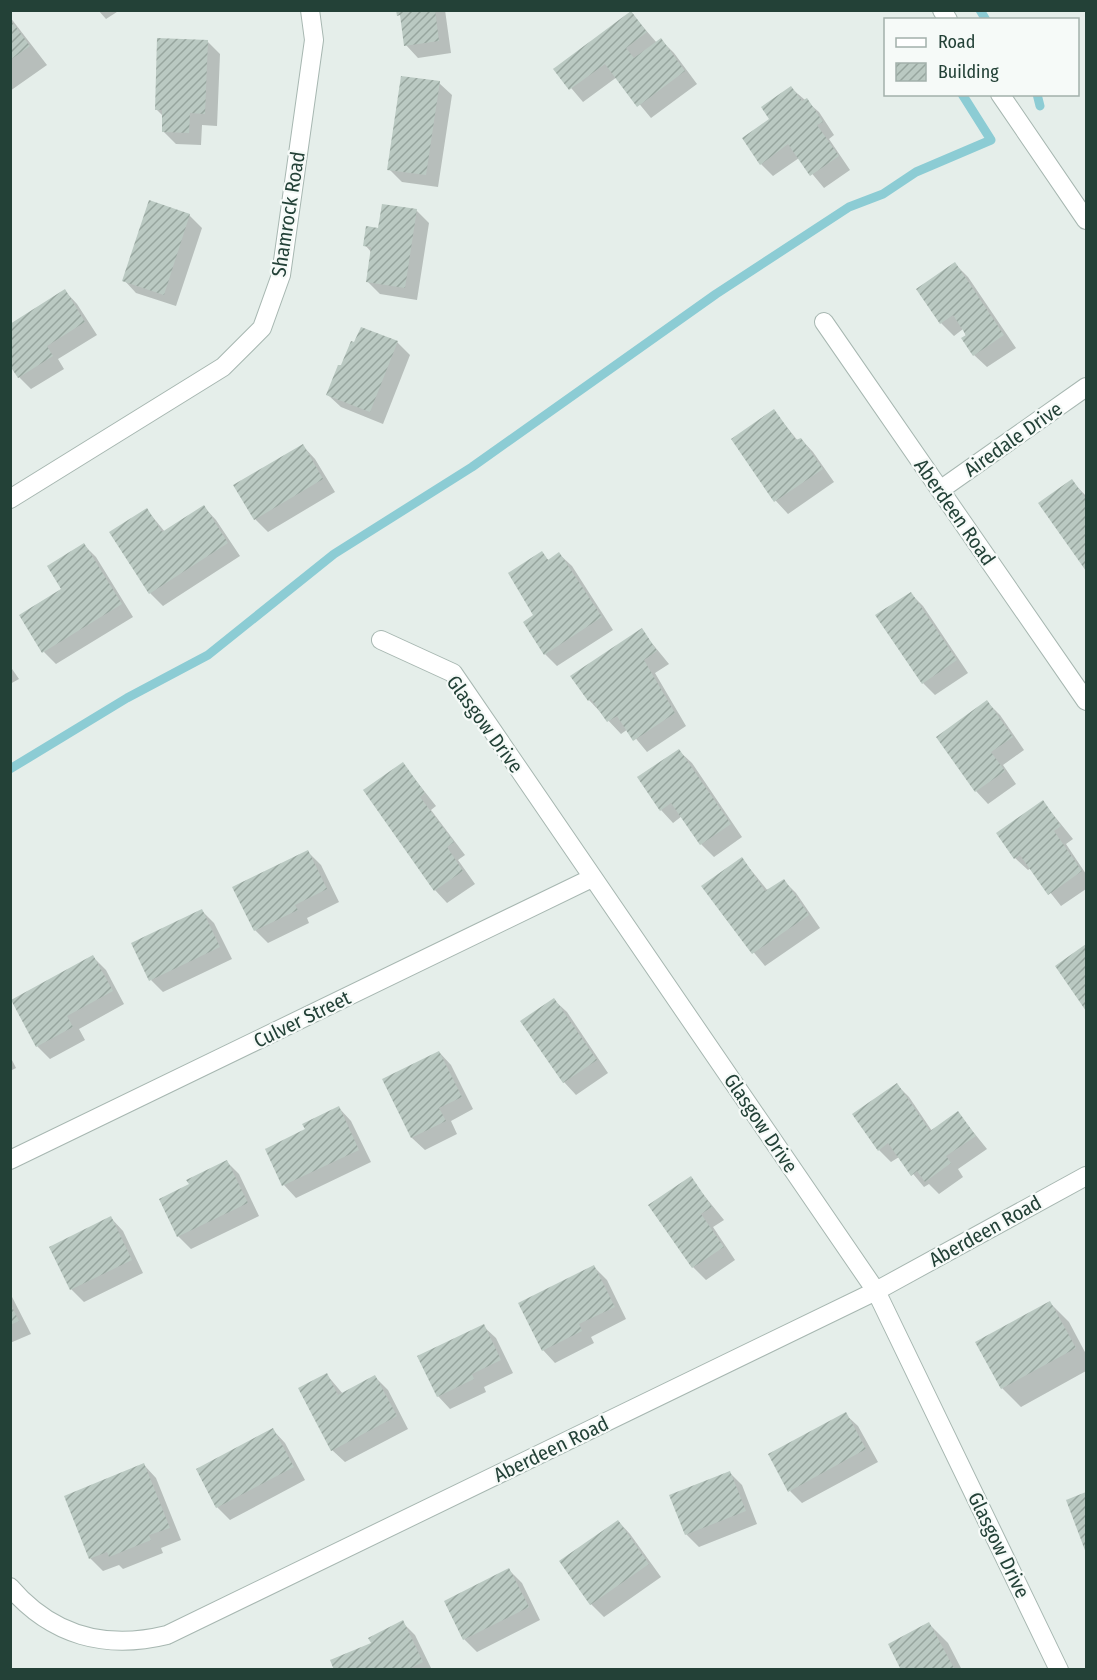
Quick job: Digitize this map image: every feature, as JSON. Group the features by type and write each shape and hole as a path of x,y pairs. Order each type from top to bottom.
{"street":[{"name":"Shamrock Road","path":"10,499 223,367 262,328 281,275 314,40 310,10"},
{"path":"1001,96 1086,220"},
{"name":"Aberdeen Road","path":"824,322 1086,701"},
{"name":"Airedale Drive","path":"940,490 1086,387"},
{"name":"Glasgow Drive","path":"381,640 453,674 876,1291 1059,1670"},
{"name":"Culver Street","path":"10,1160 592,878"},
{"name":"Aberdeen Road","path":"10,1587 43,1618 64,1630 87,1638 127,1642 166,1635 876,1291 1086,1176"}],"building":[{"path":"396,10 435,10 439,41 404,46 400,15 397,16"},
{"path":"631,11 647,32 626,48 634,58 661,38 685,71 637,107 605,64 569,90 553,69"},
{"path":"10,19 30,46 10,60"},
{"path":"157,38 208,40 205,114 190,113 189,133 162,132 162,110 155,110"},
{"path":"401,76 440,81 426,175 387,170"},
{"path":"791,86 802,101 807,98 823,122 817,125 839,156 810,176 788,144 760,165 742,138 769,119 761,107"},
{"path":"149,200 190,214 164,295 122,281"},
{"path":"382,204 417,209 405,288 366,282 371,247 363,246 366,226 378,228"},
{"path":"955,262 1004,335 973,356 961,338 966,335 953,315 940,324 916,289"},
{"path":"65,289 85,322 47,346 53,356 18,378 10,366 10,324"},
{"path":"361,327 398,341 370,412 326,395 338,365 341,365 351,341 354,342"},
{"path":"774,409 796,440 801,438 823,469 774,502 731,439"},
{"path":"303,444 323,479 254,520 233,485"},
{"path":"1072,479 1086,499 1086,571 1038,503"},
{"path":"204,505 228,543 149,594 109,532 147,508 162,532"},
{"path":"84,543 122,604 42,653 19,615 61,589 47,566"},
{"path":"542,551 548,560 559,552 602,617 544,655 523,622 533,615 508,573"},
{"path":"911,592 957,660 922,684 875,615"},
{"path":"642,628 657,651 644,660 675,713 633,741 617,716 607,722 591,699 588,701 570,676"},
{"path":"987,700 1013,737 991,752 1005,771 975,792 936,737"},
{"path":"679,749 731,824 700,845 671,803 660,811 637,777"},
{"path":"403,762 425,793 420,797 454,842 447,847 463,871 434,891 363,790"},
{"path":"1043,800 1061,826 1054,831 1082,871 1048,895 1020,855 1014,859 996,833"},
{"path":"308,850 327,889 295,905 298,910 254,931 232,887"},
{"path":"742,857 765,891 784,879 809,915 752,954 701,886"},
{"path":"202,909 220,947 149,981 131,943"},
{"path":"1086,944 1086,1011 1055,966"},
{"path":"93,955 113,991 67,1016 73,1027 36,1047 11,1000"},
{"path":"554,998 597,1060 563,1083 520,1021"},
{"path":"439,1051 462,1097 439,1108 446,1121 411,1138 382,1079"},
{"path":"897,1083 930,1131 958,1111 976,1136 946,1156 951,1163 925,1182 917,1171 911,1176 888,1143 878,1151 852,1114"},
{"path":"339,1106 359,1150 282,1186 265,1149 305,1129 302,1124"},
{"path":"227,1160 248,1203 177,1237 159,1199 189,1184 186,1180"},
{"path":"691,1176 712,1207 701,1214 724,1247 692,1268 648,1205"},
{"path":"111,1216 132,1260 70,1290 49,1247"},
{"path":"594,1265 615,1307 579,1324 582,1331 542,1351 518,1303"},
{"path":"1050,1301 1076,1348 1001,1389 975,1342"},
{"path":"10,1303 19,1321 10,1325"},
{"path":"484,1324 501,1360 472,1374 474,1379 437,1397 417,1356"},
{"path":"327,1373 338,1395 375,1375 397,1416 331,1451 298,1388"},
{"path":"846,1412 866,1449 788,1492 768,1454"},
{"path":"273,1428 294,1467 216,1508 196,1469"},
{"path":"144,1463 170,1528 149,1535 151,1540 109,1557 107,1552 89,1559 64,1496"},
{"path":"730,1471 746,1511 685,1535 669,1495"},
{"path":"1086,1492 1086,1553 1066,1500"},
{"path":"618,1520 649,1564 590,1605 559,1561"},
{"path":"509,1568 529,1607 463,1640 444,1601"},
{"path":"403,1620 423,1662 407,1670 334,1670 330,1660 371,1643 368,1638"},
{"path":"929,1622 955,1670 901,1670 888,1644"}],"waterway":[{"path":"980,10 985,18"},
{"path":"10,769 127,698 208,655 334,554 472,467 716,294 849,207 883,194 916,172 991,140 963,96"},
{"path":"1038,96 1040,106"}]}
